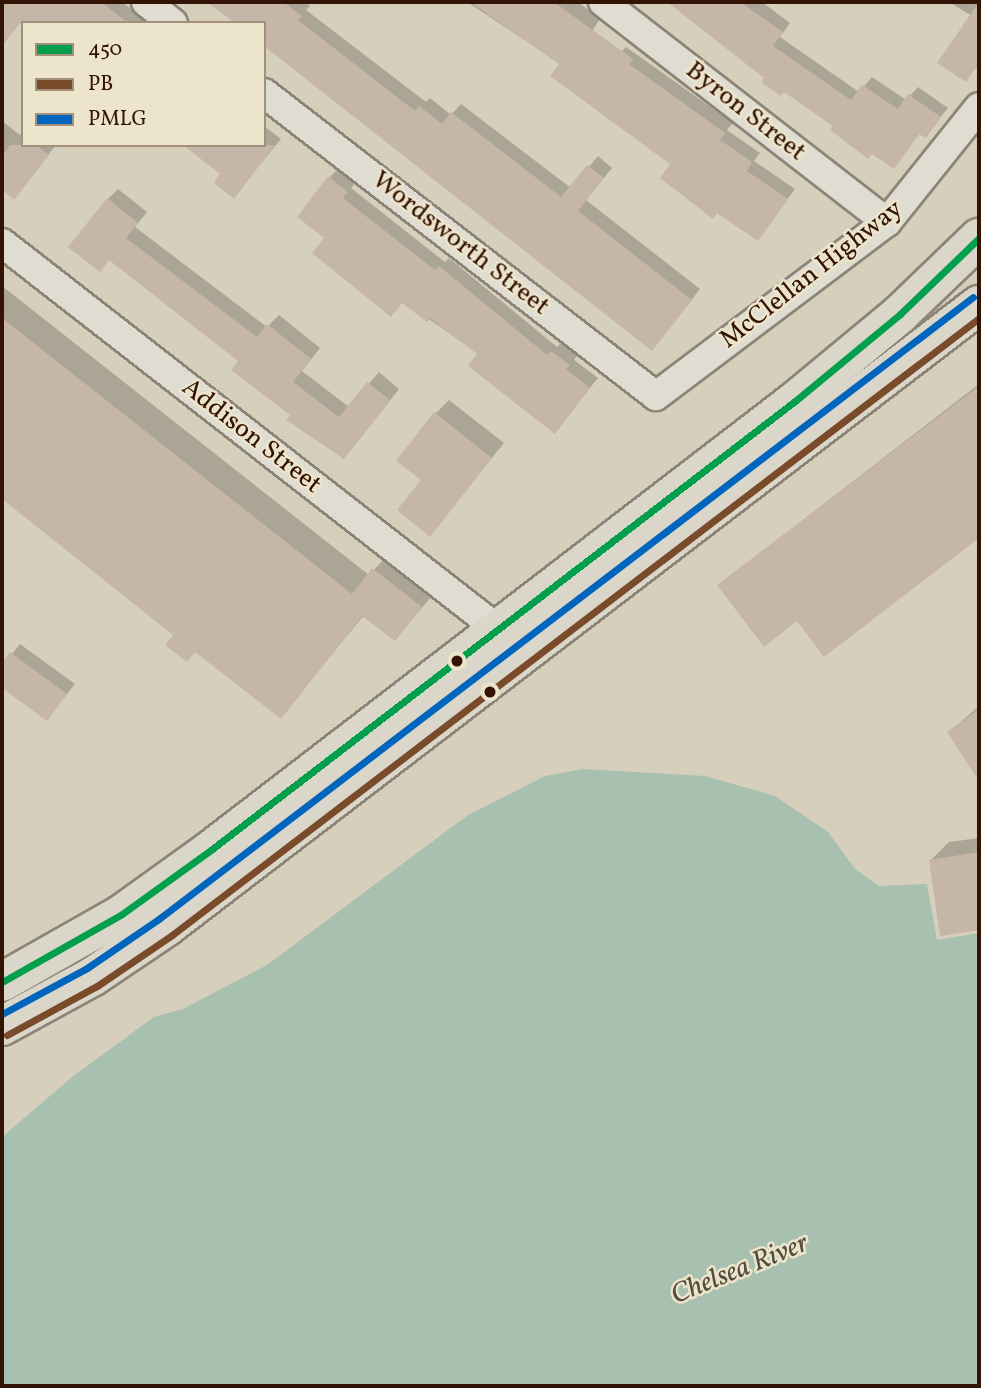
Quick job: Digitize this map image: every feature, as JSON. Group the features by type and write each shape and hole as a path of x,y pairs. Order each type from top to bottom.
{"highway":[{"path":"2,982 141,901 499,630 823,379 979,238"},
{"path":"2,1026 92,977 166,927 979,305"}],"street":[{"path":"146,2 170,21"},
{"name":"Byron Street","path":"603,2 887,222"},
{"name":"Wordsworth Street","path":"266,95 656,396"},
{"name":"McClellan Highway","path":"656,396 887,222 979,107"},
{"name":"Addison Street","path":"2,243 499,630"}],"water":[{"name":"Chelsea River","path":"583,769 705,776 775,796 828,832 855,869 879,886 927,884 937,940 979,933 979,1386 2,1386 2,1137 72,1077 154,1017 183,1009 267,965 468,815 545,776"}],"building":[{"path":"2,2 101,2 125,21 21,21 2,46"},
{"path":"207,2 283,2 302,16 298,20 415,111 419,106 442,124 451,112 561,197 587,165 604,178 578,211 692,300 652,351 266,48 266,21 232,21"},
{"path":"470,2 554,2 633,59 629,64 725,133 720,140 752,162 747,171 788,199 758,241 717,213 713,219 660,178 670,164 550,76 559,64"},
{"path":"667,2 740,2 783,32 773,46 851,100 862,85 898,109 908,94 941,117 926,138 919,134 894,169 872,154 868,159 830,130 833,126 784,92 781,96 761,82 764,78"},
{"path":"979,2 979,63 966,82 937,63"},
{"path":"10,145 39,147 49,155 14,200 2,190 2,156"},
{"path":"275,145 234,199 214,183 220,174 186,147"},
{"path":"328,176 348,192 343,198 435,270 439,266 547,355 551,351 570,365 566,369 590,388 555,434 468,366 477,354 430,318 427,322 402,303 391,317 312,253 324,238 297,217"},
{"path":"107,198 138,223 126,238 257,337 267,324 311,359 293,382 339,417 367,382 390,400 344,459 286,420 290,415 231,370 238,361 109,260 100,272 68,247"},
{"path":"2,318 352,594 372,568 422,607 395,641 362,616 281,719 195,652 187,662 165,645 173,635 2,499"},
{"path":"979,386 979,538 824,657 797,621 764,647 717,585"},
{"path":"434,412 492,458 430,537 397,510 421,480 396,461"},
{"path":"10,652 67,694 47,721 2,688 2,663"},
{"path":"979,709 979,781 947,732"},
{"path":"979,852 979,930 940,936 929,860"}],"transit line":[{"name":"450","path":"2,982 122,914 212,849 795,401 900,314 979,238"},
{"name":"PMLG","path":"2,1014 87,968 160,918 973,297"},
{"name":"PB","path":"7,1035 97,986 172,935 979,318"}]}
